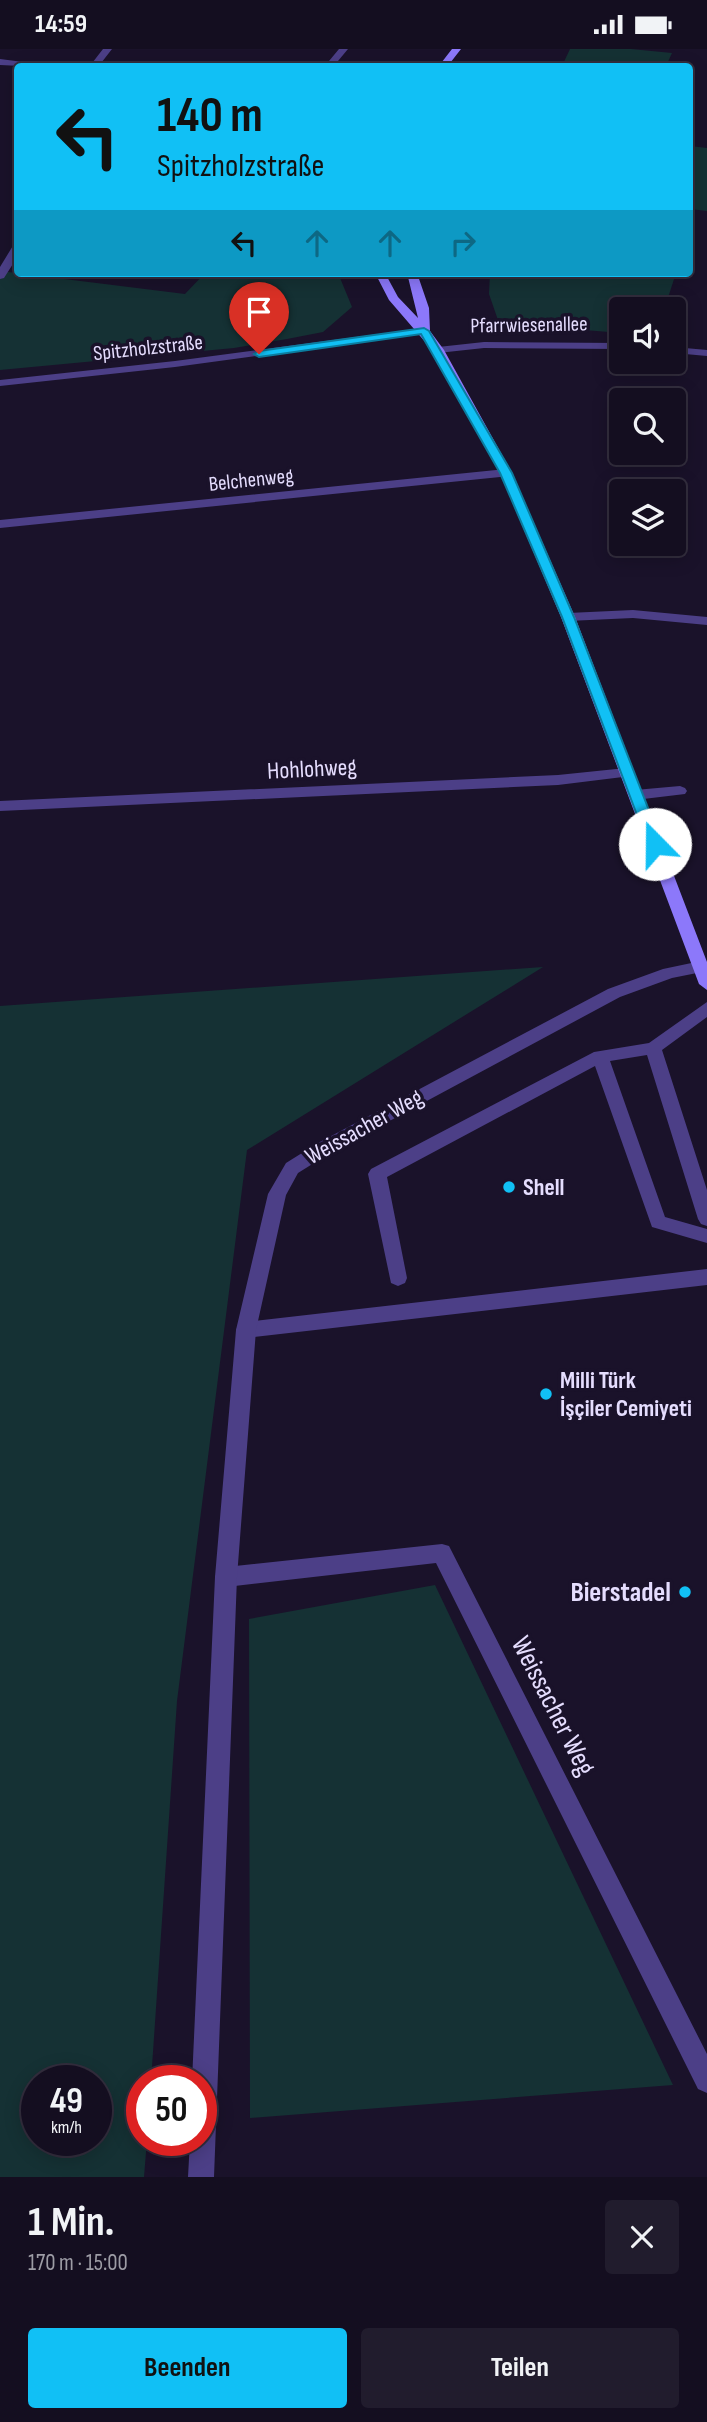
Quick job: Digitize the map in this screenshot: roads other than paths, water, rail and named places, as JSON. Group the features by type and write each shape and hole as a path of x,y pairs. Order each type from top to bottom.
{"main road":[{"path":"445,63 457,49"},
{"name":"Pfarrwiesenallee","path":"382,277 393,298 438,350 506,473 568,617 707,984"},
{"name":"Pfarrwiesenallee","path":"413,277 423,308 424,331"}],"street":[{"path":"96,63 108,49"},
{"path":"332,63 344,49"},
{"path":"0,62 12,64"},
{"path":"0,74 12,64"},
{"path":"0,276 14,253"},
{"name":"Spitzholzstraße","path":"0,383 175,365 424,331"},
{"name":"Pfarrwiesenallee","path":"438,350 484,345 609,346"},
{"path":"686,351 707,353"},
{"name":"Belchenweg","path":"0,524 506,473"},
{"path":"568,617 633,614 707,621"},
{"name":"Hohlohweg","path":"0,806 558,781 626,773"},
{"path":"635,795 680,791"},
{"name":"Weissacher Weg","path":"201,2177 226,1577 246,1330 277,1194 292,1168 324,1148 614,993 669,973 701,967"},
{"path":"398,1278 377,1174 600,1056 653,1048 707,1008"},
{"path":"653,1048 707,1219"},
{"path":"600,1056 659,1222 707,1236"},
{"path":"246,1330 707,1277"},
{"name":"Weissacher Weg","path":"226,1577 442,1553 707,2080"}],"place":[{"name":"Shell","path":"509,1187"},
{"name":"Milli Türk İşçiler Cemiyeti","path":"546,1394"},
{"name":"Bierstadel","path":"685,1592"}]}
